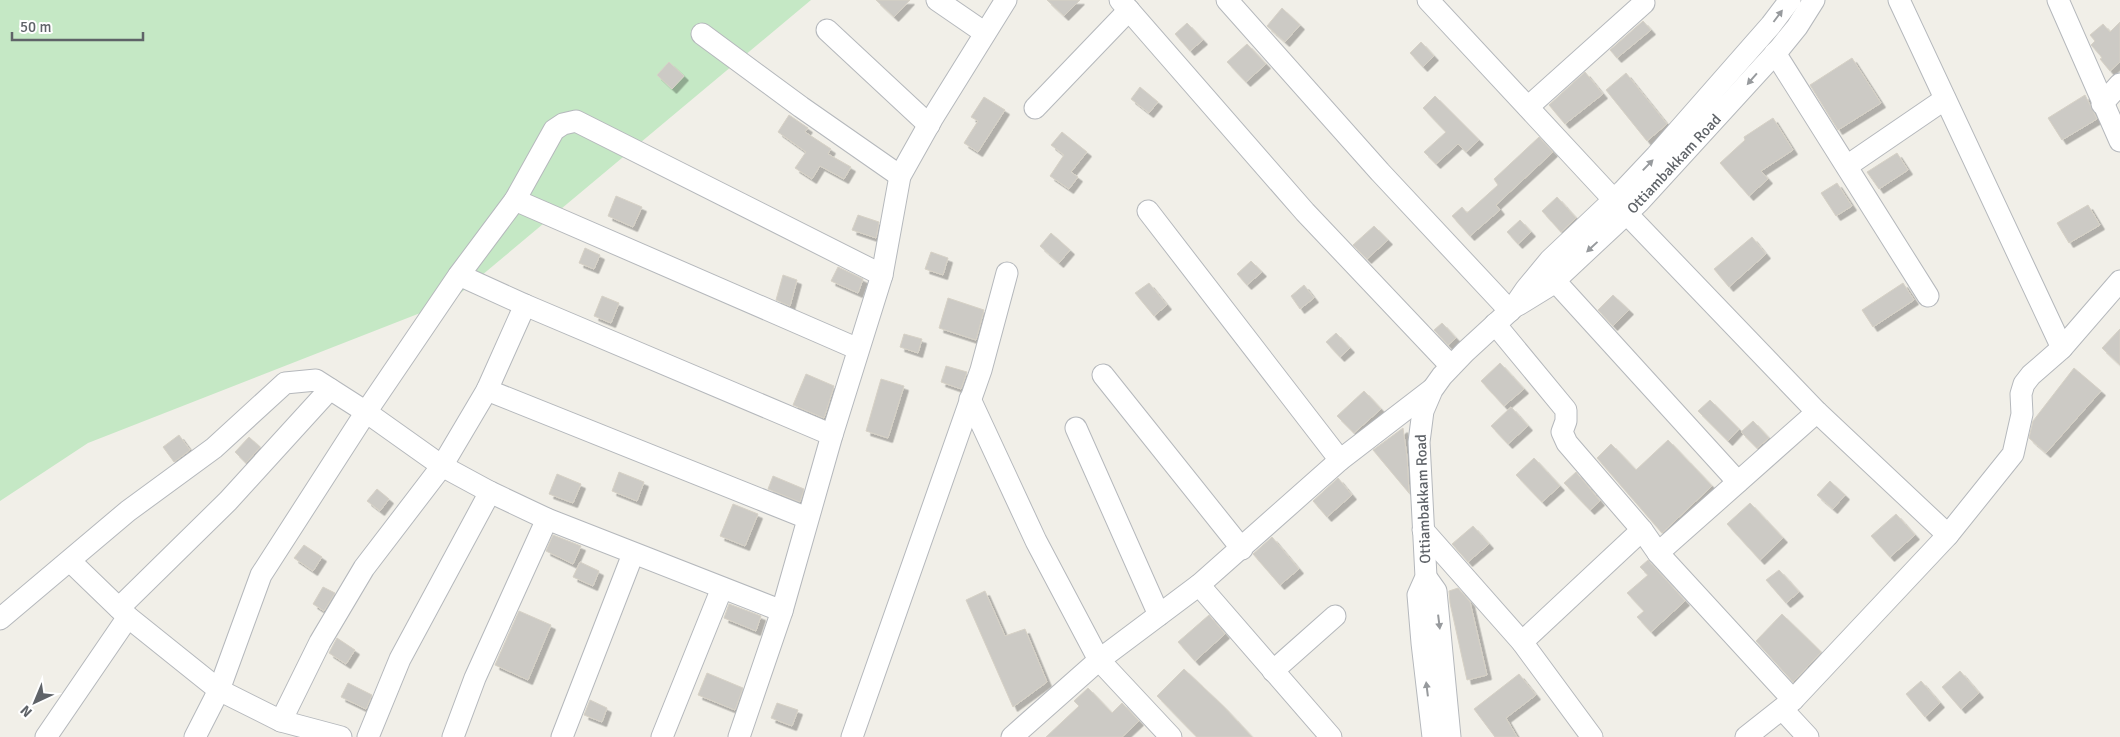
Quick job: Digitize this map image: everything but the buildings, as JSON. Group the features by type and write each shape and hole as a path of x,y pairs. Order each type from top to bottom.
{"street":[{"path":"937,0 985,34"},
{"path":"739,737 782,611 807,518 882,274 900,176 1006,0"},
{"path":"1227,0 1506,315 1566,410 1566,422 1562,432 1567,443 1787,705 1808,737"},
{"path":"1428,0 1621,207 1817,412 1948,535"},
{"name":"Ottiambakkam Road","path":"1506,315 1555,281 1621,207 1656,156 1771,25 1790,0"},
{"name":"Ottiambakkam Road","path":"1433,737 1418,595 1426,577 1419,442 1423,412 1432,390 1451,366 1506,315 1550,260 1674,165 1775,53 1797,27 1814,0"},
{"path":"1899,0 2062,348"},
{"path":"2058,0 2102,104 2120,141"},
{"path":"1528,107 1644,3"},
{"path":"1035,108 1124,5 1305,212 1451,366"},
{"path":"827,30 929,125"},
{"path":"702,34 801,107 900,176"},
{"path":"1775,53 1928,296"},
{"path":"2102,104 2120,84"},
{"path":"1847,166 1945,99"},
{"path":"195,737 220,690 261,575 366,412 459,275 515,200 554,130 563,124 576,121 882,274"},
{"path":"515,200 858,349"},
{"path":"1148,211 1340,460"},
{"path":"852,737 970,399 982,370 1007,273"},
{"path":"459,275 525,305 832,435"},
{"path":"1555,281 1738,482"},
{"path":"1746,737 1787,705 1948,535 2013,454 2022,414 2021,394 2024,384 2031,375 2062,348 2120,281"},
{"path":"282,721 320,642 364,568 442,466 487,390 525,305"},
{"path":"1103,375 1242,549"},
{"path":"0,618 128,511 214,448 285,383 316,380 366,412 442,466 490,492 547,519 782,611"},
{"path":"46,737 124,613 330,389"},
{"path":"487,390 807,518"},
{"path":"1019,735 1099,660 1199,585 1242,549 1340,460 1432,390"},
{"path":"970,399 1036,541 1099,660 1170,737"},
{"path":"1658,553 1817,412"},
{"path":"1076,428 1159,615"},
{"path":"368,737 400,659 490,492"},
{"path":"453,737 475,678 547,519"},
{"path":"1423,530 1522,642 1592,737"},
{"path":"1522,642 1642,530"},
{"path":"562,737 633,554"},
{"path":"70,561 124,613 220,690 282,721 341,737"},
{"name":"Ottiambakkam Road","path":"1426,577 1436,591 1450,737"},
{"path":"1199,585 1331,737"},
{"path":"662,737 722,588"},
{"path":"1273,670 1335,616"}],"green space":[{"path":"0,0 811,0 451,301 88,443 0,501"}]}
